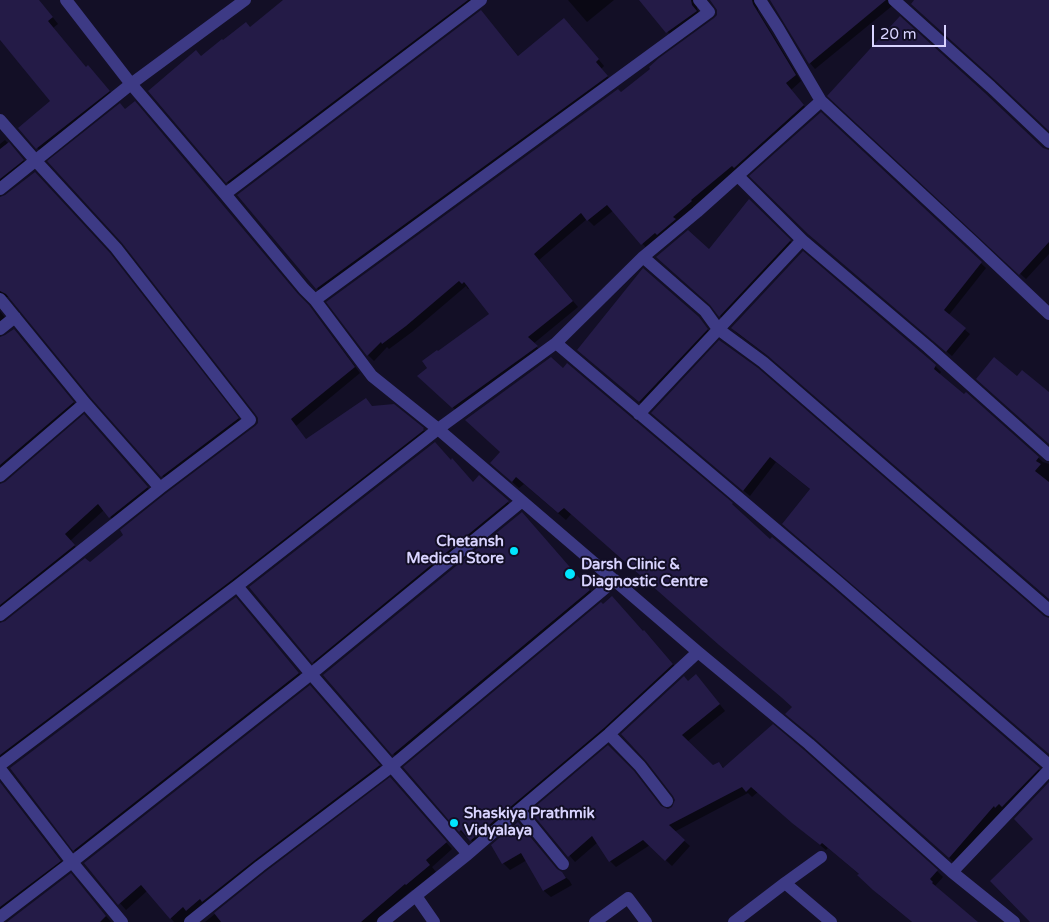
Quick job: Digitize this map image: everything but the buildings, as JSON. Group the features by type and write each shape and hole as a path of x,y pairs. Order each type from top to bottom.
{"street":[{"path":"66,0 131,84 315,300 372,376 438,429 698,652 809,744 952,872 1014,922"},
{"path":"0,189 131,84 245,0"},
{"path":"225,194 481,0"},
{"path":"315,300 709,12 698,0"},
{"path":"760,0 821,101 1049,314"},
{"path":"894,0 1049,142"},
{"path":"122,922 72,862 0,767 438,429 556,344 643,257 697,212 821,101"},
{"path":"0,120 116,248 250,420 160,488 0,615"},
{"path":"738,176 802,240 928,347 1049,455"},
{"path":"639,414 802,240"},
{"path":"643,257 705,311 718,329 763,362 1049,610"},
{"path":"0,299 85,403 160,488"},
{"path":"0,329 15,316"},
{"path":"556,344 838,581 1049,765"},
{"path":"0,476 85,403"},
{"path":"0,917 311,674 522,501"},
{"path":"190,922 260,866 392,766 615,580"},
{"path":"237,586 468,854"},
{"path":"383,922 468,854 610,734 698,652"},
{"path":"610,734 640,766 667,801"},
{"path":"952,872 1049,770"},
{"path":"519,810 563,864"},
{"path":"734,922 821,857"},
{"path":"785,883 831,922"},
{"path":"416,896 434,922"},
{"path":"594,922 628,898 646,922"}],"place":[{"name":"Chetansh Medical Store","path":"514,551"},
{"name":"Darsh Clinic & Diagnostic Centre","path":"570,574"},
{"name":"Shaskiya Prathmik Vidyalaya","path":"454,823"}]}
